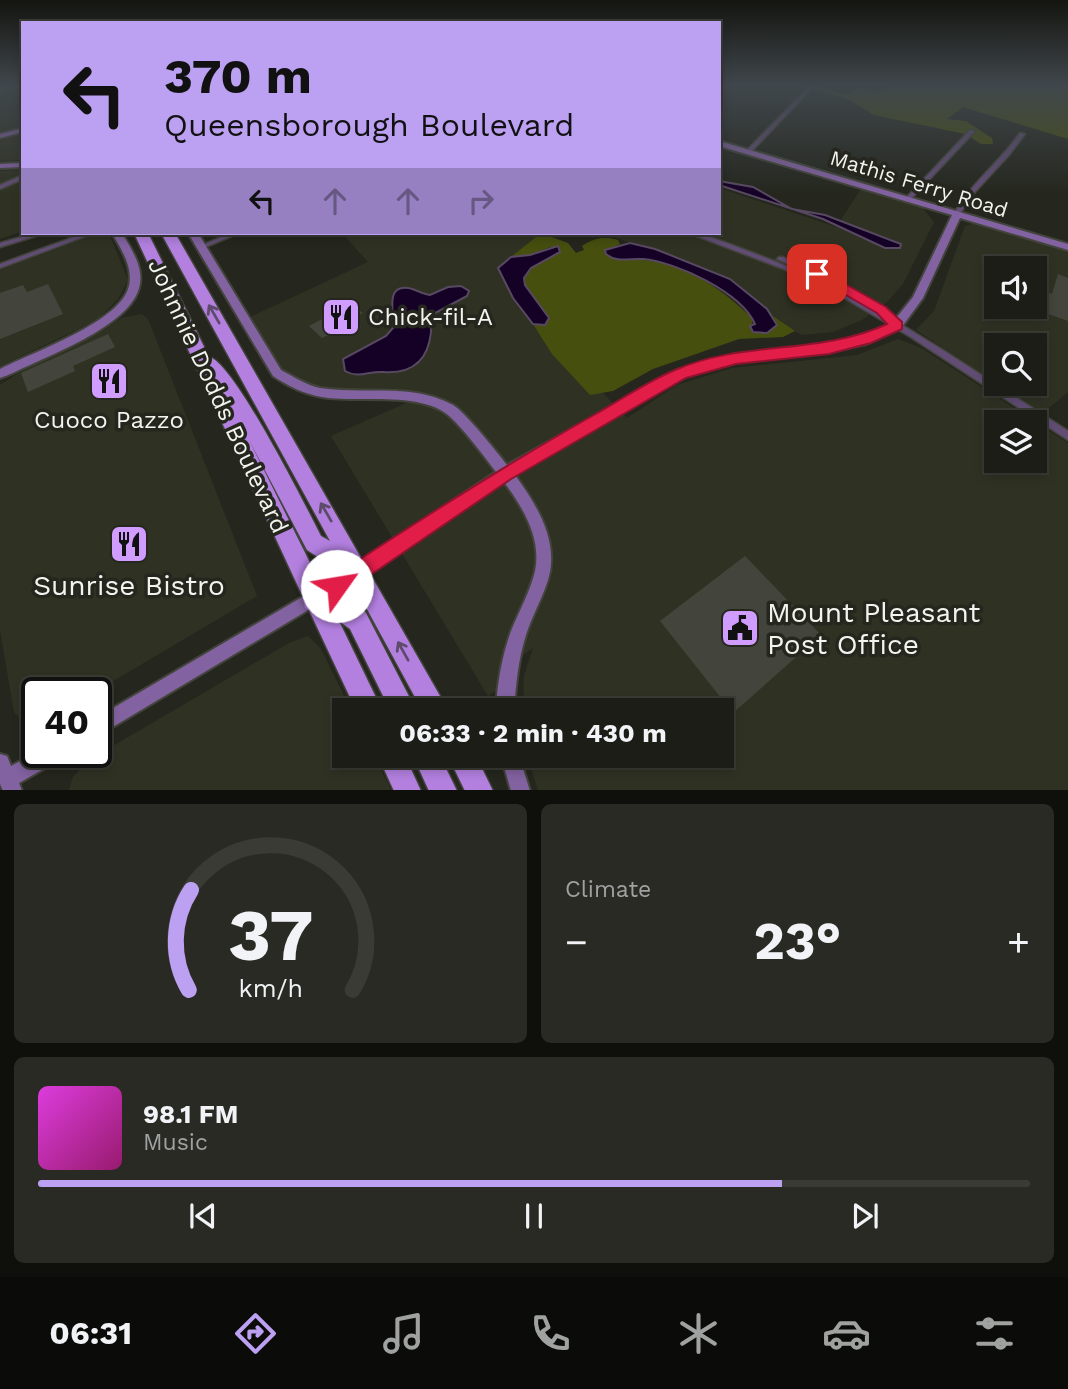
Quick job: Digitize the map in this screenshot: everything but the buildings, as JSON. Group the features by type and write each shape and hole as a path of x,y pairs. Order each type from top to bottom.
{"highway":[{"name":"Johnnie Dodds Boulevard","path":"142,235 313,600 363,698"},
{"name":"Johnnie Dodds Boulevard","path":"169,235 429,698"},
{"path":"190,335 235,395 314,544 360,571"},
{"path":"313,600 354,616 397,698"},
{"path":"397,768 408,790"},
{"path":"432,768 444,790"},
{"path":"468,768 480,790"}],"street":[{"path":"748,152 777,122"},
{"path":"0,136 21,131"},
{"path":"908,199 972,131"},
{"path":"112,719 360,571 504,474 681,373 736,358 838,346 866,340 897,325 918,298 963,201 993,164 1014,147 1022,134"},
{"name":"Mathis Ferry Road","path":"721,144 1068,247"},
{"path":"0,166 21,165"},
{"path":"0,187 21,178"},
{"path":"0,245 36,235"},
{"path":"0,266 85,235"},
{"name":"Johnnie Dodds Boulevard","path":"0,374 90,331 124,306 133,289 136,273 118,235"},
{"name":"Johnnie Dodds Boulevard","path":"194,235 277,373 294,387 317,394 408,393 435,401 451,410 528,506 542,535 544,563 517,639 506,684 505,698"},
{"path":"201,247 231,235"},
{"path":"699,235 789,268 897,325 1068,436"},
{"path":"715,235 817,274 881,310 897,325"},
{"path":"4,780 25,768"},
{"path":"514,768 521,790"}],"shaded area":[{"path":"0,122 21,122 21,128 0,133"},
{"path":"21,135 21,160 0,161 0,141"},
{"path":"21,170 21,232 0,239 0,171"},
{"path":"721,181 753,187 791,209 721,186"},
{"path":"721,189 836,227 861,189 922,207 934,222 903,284 887,302 862,320 833,332 801,335 709,274 609,235 721,235"},
{"path":"793,209 825,215 901,244 900,248 885,248 823,219"},
{"path":"975,223 1068,251 1068,392 1047,410 1038,410 1016,396 1047,396 1047,333 984,333 984,375 916,330 934,311 965,226"},
{"path":"93,235 110,235 128,280 118,299 99,318 0,366 0,270"},
{"path":"344,235 539,235 498,269 544,332 627,418 677,385 732,368 857,355 898,339 923,349 984,389 984,396 996,396 1017,410 984,410 984,473 1047,473 1047,429 1068,443 1068,790 538,790 531,768 734,768 734,698 523,698 524,676 533,648 512,662 506,684 488,696 331,436 420,397 317,394 277,373 246,319 368,262"},
{"path":"630,243 655,249 730,279 767,309 777,325 767,333 753,332 750,326 755,324 748,312 722,290 706,281 657,261 619,259 606,254 605,250"},
{"path":"558,246 560,252 531,268 524,278 525,285 549,318 545,325 533,324 513,298 498,268 511,257 530,255"},
{"path":"461,286 469,291 467,296 433,314 436,318 431,324 426,351 416,364 393,372 359,375 345,371 343,359 386,336 393,328 392,302 396,291 408,288 430,295 448,287"},
{"path":"142,314 148,319 257,596 112,682 112,677 21,677 21,719 14,712 0,630 0,385 35,362 104,330 121,318"},
{"path":"308,636 321,649 345,698 332,698 332,768 380,768 391,790 69,790 73,777 81,768 112,768 112,747 289,643"}],"green space":[{"path":"907,122 967,122 992,138 993,144 981,144 965,134"},
{"path":"1012,122 1068,122 1068,139"},
{"path":"538,235 568,243 576,253 584,250 582,246 595,240 618,240 620,244 610,249 623,260 642,260 677,268 694,275 724,294 752,318 753,332 767,333 777,325 773,316 795,331 783,337 739,339 653,369 613,391 590,395 552,354 533,324 544,325 542,308 525,285 524,278 550,247 530,255 511,257"}],"place":[{"name":"Chick-fil-A","path":"341,317"},
{"name":"Cuoco Pazzo","path":"109,381"},
{"name":"Sunrise Bistro","path":"129,544"},
{"name":"Mount Pleasant Post Office","path":"740,628"}],"route":[{"path":"337,586 504,474 681,373 736,358 829,348 866,340 897,325 881,310 817,274"}]}
